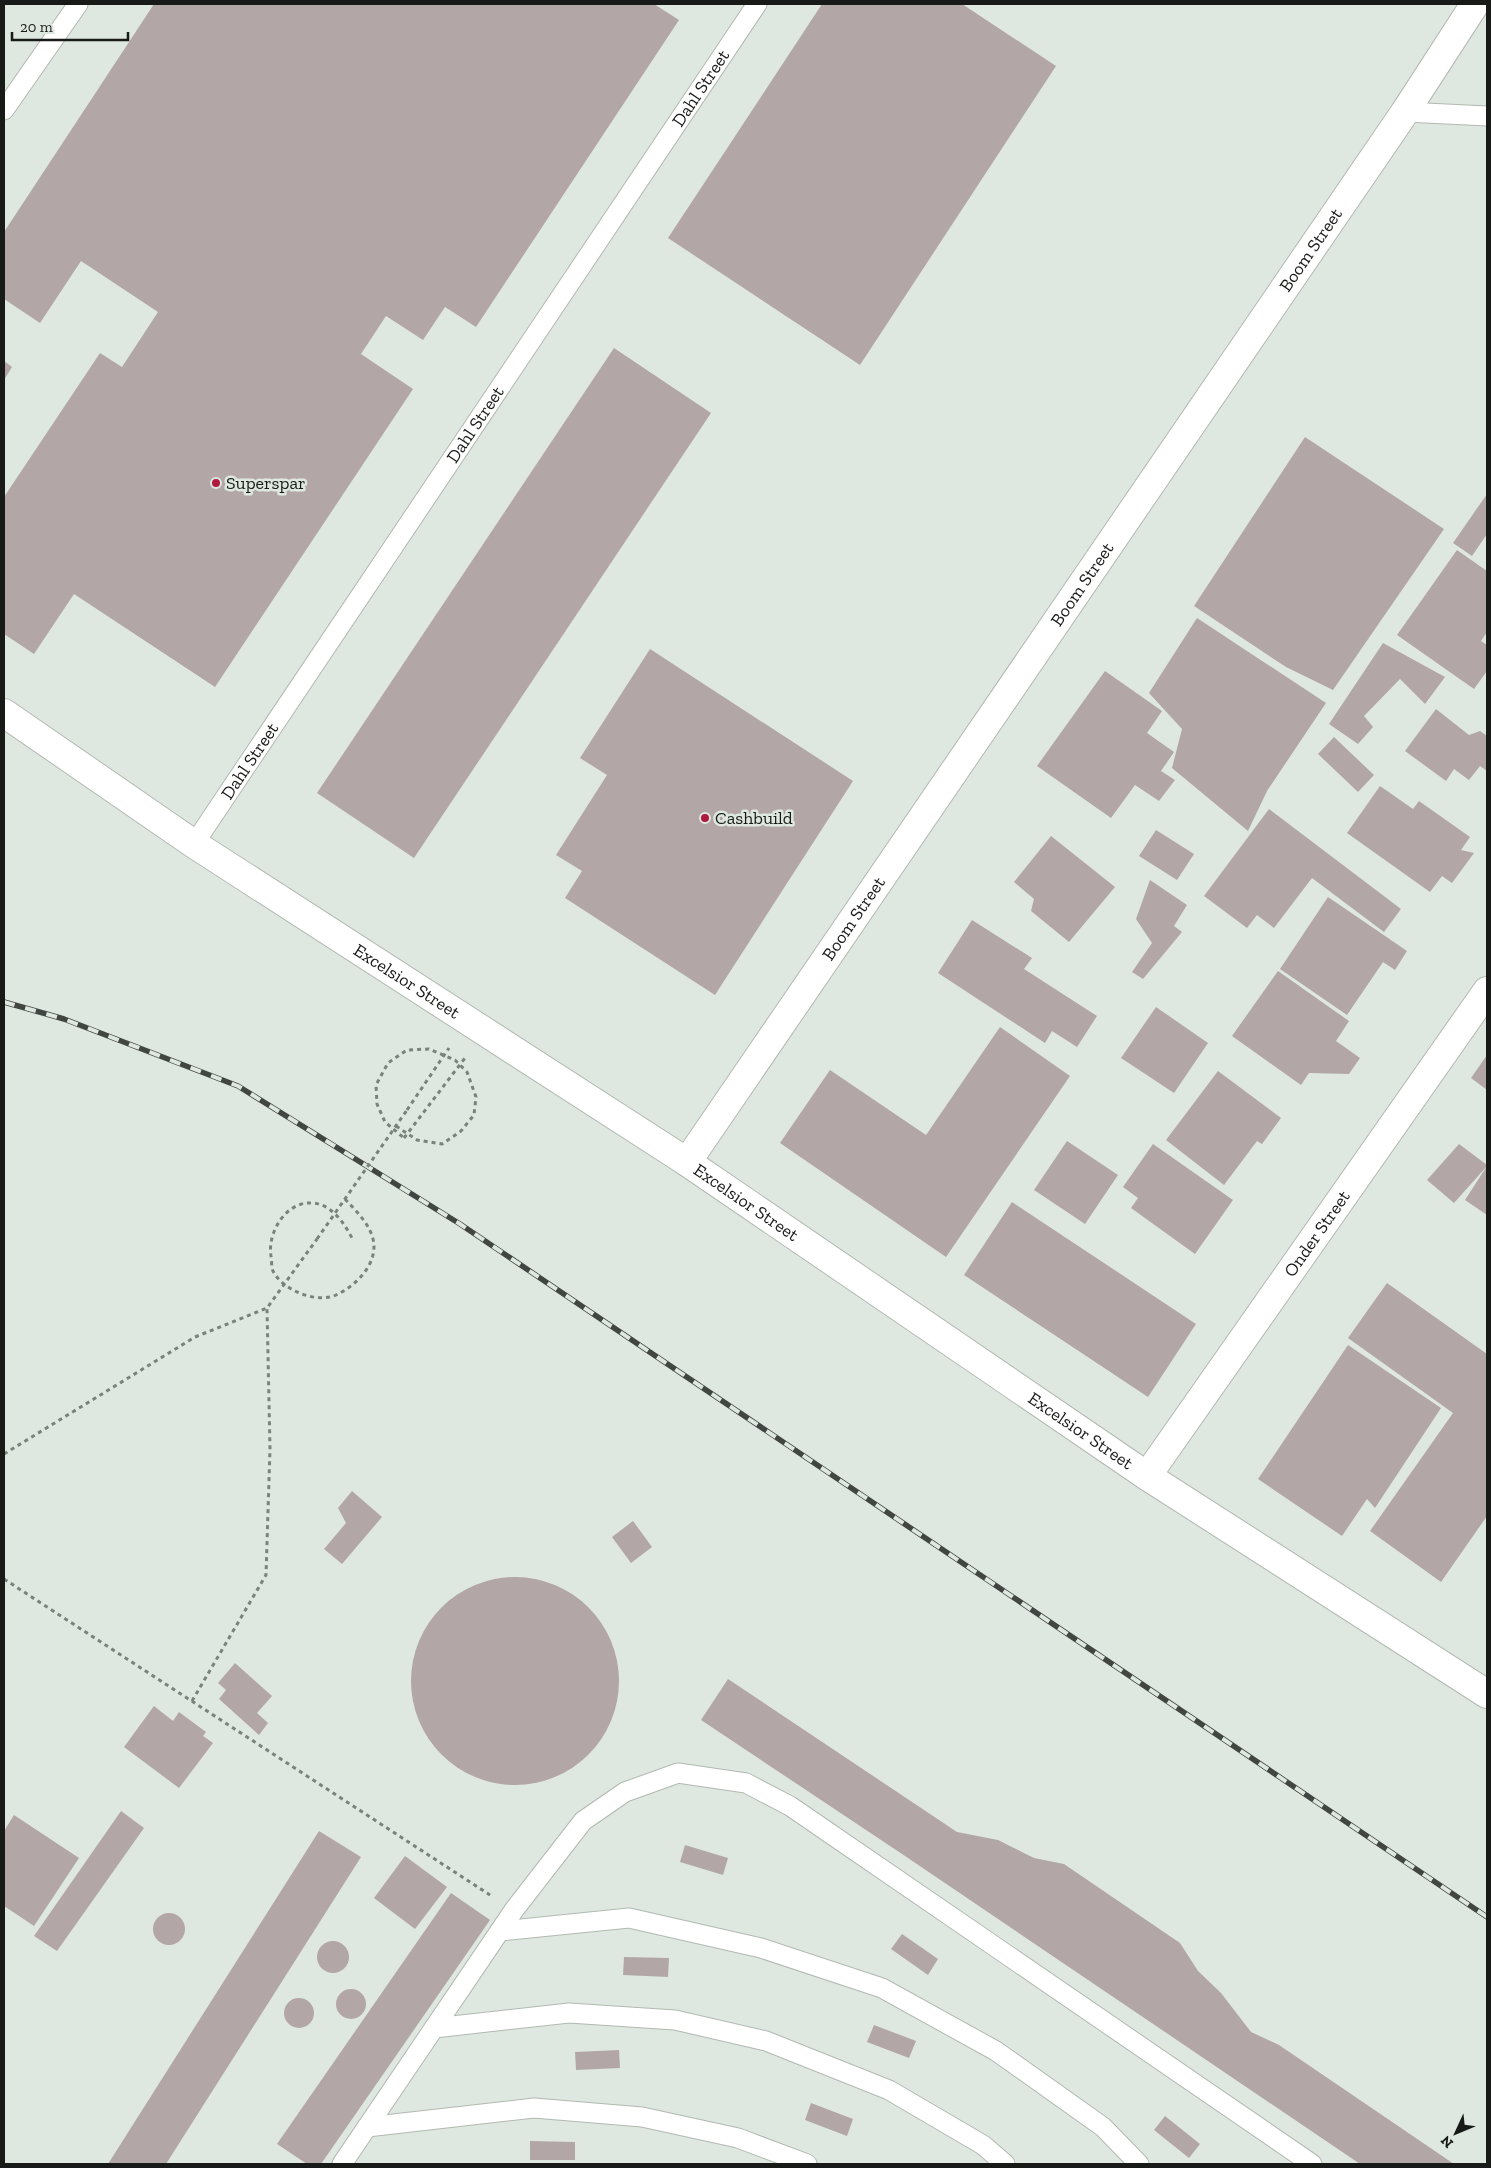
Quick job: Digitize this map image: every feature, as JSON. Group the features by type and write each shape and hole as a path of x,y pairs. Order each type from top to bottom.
{"street":[{"name":"Boom Street","path":"687,1162 1405,112 1475,4"},
{"name":"Excelsior Street","path":"4,713 194,844 687,1162 1147,1476 1487,1694"},
{"name":"Onder Street","path":"1147,1476 1487,991"}],"lane":[{"path":"4,110 78,4"},
{"name":"Dahl Street","path":"194,844 751,6"},
{"path":"1405,112 1487,116"},
{"path":"342,2164 514,1910 583,1821 625,1792 678,1773 746,1783 790,1806 1312,2164"},
{"path":"500,1931 629,1918 762,1948 882,1988 996,2051 1103,2127 1138,2164"},
{"path":"434,2028 569,2013 675,2020 766,2041 888,2090 983,2146 1005,2164"},
{"path":"367,2127 534,2108 642,2117 738,2138 807,2164"}],"path":[{"path":"396,1126 417,1140 442,1144 461,1131 474,1116 476,1097 467,1072 455,1060 429,1049 407,1050 388,1063 376,1085 377,1104 385,1122 404,1138 485,1032"},
{"path":"4,1454 195,1337 267,1308 346,1199 448,1050"},
{"path":"346,1199 365,1221 374,1241 372,1264 357,1281 335,1296 310,1297 289,1289 273,1271 270,1249 274,1227 292,1208 312,1203 328,1209 346,1225 353,1240"},
{"path":"192,1702 266,1575 270,1448 267,1308"},
{"path":"4,1579 514,1910"}],"building":[{"path":"154,4 654,4 679,20 476,327 445,307 423,340 386,316 361,354 413,389 215,687 74,594 34,654 4,634 4,497 100,353 122,367 158,312 81,261 40,323 4,299 4,232"},
{"path":"822,4 962,4 1056,66 860,365 668,238"},
{"path":"614,348 711,413 414,858 317,793"},
{"path":"4,361 12,367 4,380"},
{"path":"1305,437 1444,529 1333,690 1286,667 1194,606"},
{"path":"1487,494 1487,534 1472,556 1453,543"},
{"path":"1457,550 1487,571 1487,632 1481,641 1487,645 1487,671 1474,689 1397,635"},
{"path":"1197,618 1326,703 1267,791 1248,831 1172,768 1182,729 1149,693"},
{"path":"1383,643 1445,677 1425,704 1400,679 1364,716 1373,727 1358,744 1329,724"},
{"name":"Cashbuild","path":"650,649 853,781 715,995 565,898 582,871 556,855 607,775 580,758"},
{"path":"1105,671 1162,711 1147,733 1174,752 1161,771 1175,780 1159,801 1135,785 1111,818 1037,766"},
{"path":"1436,709 1469,735 1480,731 1487,736 1487,771 1480,766 1469,780 1454,769 1446,781 1405,751"},
{"path":"1334,737 1374,775 1358,792 1318,754"},
{"path":"1380,786 1413,809 1419,801 1470,837 1461,850 1474,853 1452,883 1442,876 1430,892 1347,833"},
{"path":"1269,809 1401,909 1384,932 1312,878 1274,928 1257,915 1247,928 1204,896"},
{"path":"1156,830 1194,854 1177,880 1139,856"},
{"path":"1051,836 1115,887 1069,942 1031,911 1034,899 1014,882"},
{"path":"1150,880 1187,905 1174,926 1182,932 1143,979 1132,972 1152,943 1136,919"},
{"path":"1328,897 1407,951 1395,970 1383,962 1347,1015 1280,969"},
{"path":"972,920 1032,958 1024,969 1097,1016 1077,1047 1052,1031 1045,1043 938,973"},
{"path":"1278,971 1349,1021 1336,1041 1360,1058 1349,1074 1309,1073 1301,1085 1232,1036"},
{"path":"1156,1007 1208,1043 1174,1093 1121,1058"},
{"path":"1000,1027 1070,1076 946,1257 780,1143 830,1070 926,1135"},
{"path":"1487,1055 1487,1090 1471,1078"},
{"path":"1218,1071 1281,1118 1262,1144 1257,1141 1224,1185 1166,1140"},
{"path":"1067,1141 1118,1175 1085,1224 1034,1190"},
{"path":"1153,1144 1233,1200 1195,1254 1131,1208 1138,1198 1123,1187"},
{"path":"1459,1144 1487,1166 1454,1203 1427,1180"},
{"path":"1487,1166 1487,1215 1465,1200"},
{"path":"1012,1202 1196,1324 1148,1397 964,1275"},
{"path":"1387,1283 1487,1354 1487,1516 1441,1582 1370,1531 1453,1413 1348,1338"},
{"path":"1348,1345 1441,1408 1375,1508 1367,1499 1342,1536 1258,1479"},
{"path":"352,1491 382,1517 342,1564 324,1549 346,1523 338,1508"},
{"path":"633,1521 652,1547 631,1563 612,1537"},
{"path":"515,1577 535,1579 555,1585 581,1601 595,1615 611,1641 617,1661 619,1681 617,1701 611,1721 595,1747 581,1761 555,1777 535,1783 515,1785 495,1783 475,1777 449,1761 435,1747 419,1721 413,1701 411,1681 413,1661 419,1641 435,1615 449,1601 475,1585 495,1579"},
{"path":"235,1663 272,1696 257,1713 268,1723 259,1735 219,1699 226,1690 218,1683"},
{"path":"728,1679 957,1832 998,1840 1034,1858 1064,1864 1180,1943 1198,1971 1221,1993 1251,2032 1279,2045 1454,2164 1360,2164 701,1720"},
{"path":"154,1706 173,1721 179,1712 206,1732 203,1736 213,1743 179,1788 124,1747"},
{"path":"121,1811 144,1828 57,1951 34,1936"},
{"path":"14,1815 79,1858 34,1926 4,1906 4,1831"},
{"path":"319,1831 361,1857 166,2164 108,2164"},
{"path":"685,1845 728,1858 723,1875 680,1862"},
{"path":"405,1856 447,1887 415,1929 374,1898"},
{"path":"451,1893 490,1920 321,2164 307,2164 277,2144"},
{"path":"169,1913 180,1918 185,1929 180,1940 169,1945 158,1940 153,1929 158,1918"},
{"path":"902,1934 938,1959 928,1975 891,1949"},
{"path":"333,1941 344,1946 349,1957 344,1968 333,1973 322,1968 317,1957 322,1946"},
{"path":"624,1957 669,1958 668,1977 623,1975"},
{"path":"351,1989 362,1993 366,2004 362,2015 351,2019 340,2015 336,2004 340,1993"},
{"path":"299,1998 310,2002 314,2013 310,2024 299,2028 288,2024 284,2013 288,2002"},
{"path":"874,2025 916,2041 909,2058 867,2042"},
{"path":"619,2050 620,2068 576,2070 575,2052"},
{"path":"811,2103 853,2119 847,2136 805,2120"},
{"path":"1165,2116 1200,2144 1189,2158 1154,2130"},
{"path":"530,2141 575,2142 575,2160 530,2160"}],"railway":[{"path":"4,1002 64,1019 238,1086 460,1224 1487,1917"}],"place":[{"name":"Superspar","path":"216,483"},
{"name":"Cashbuild","path":"705,818"}]}
